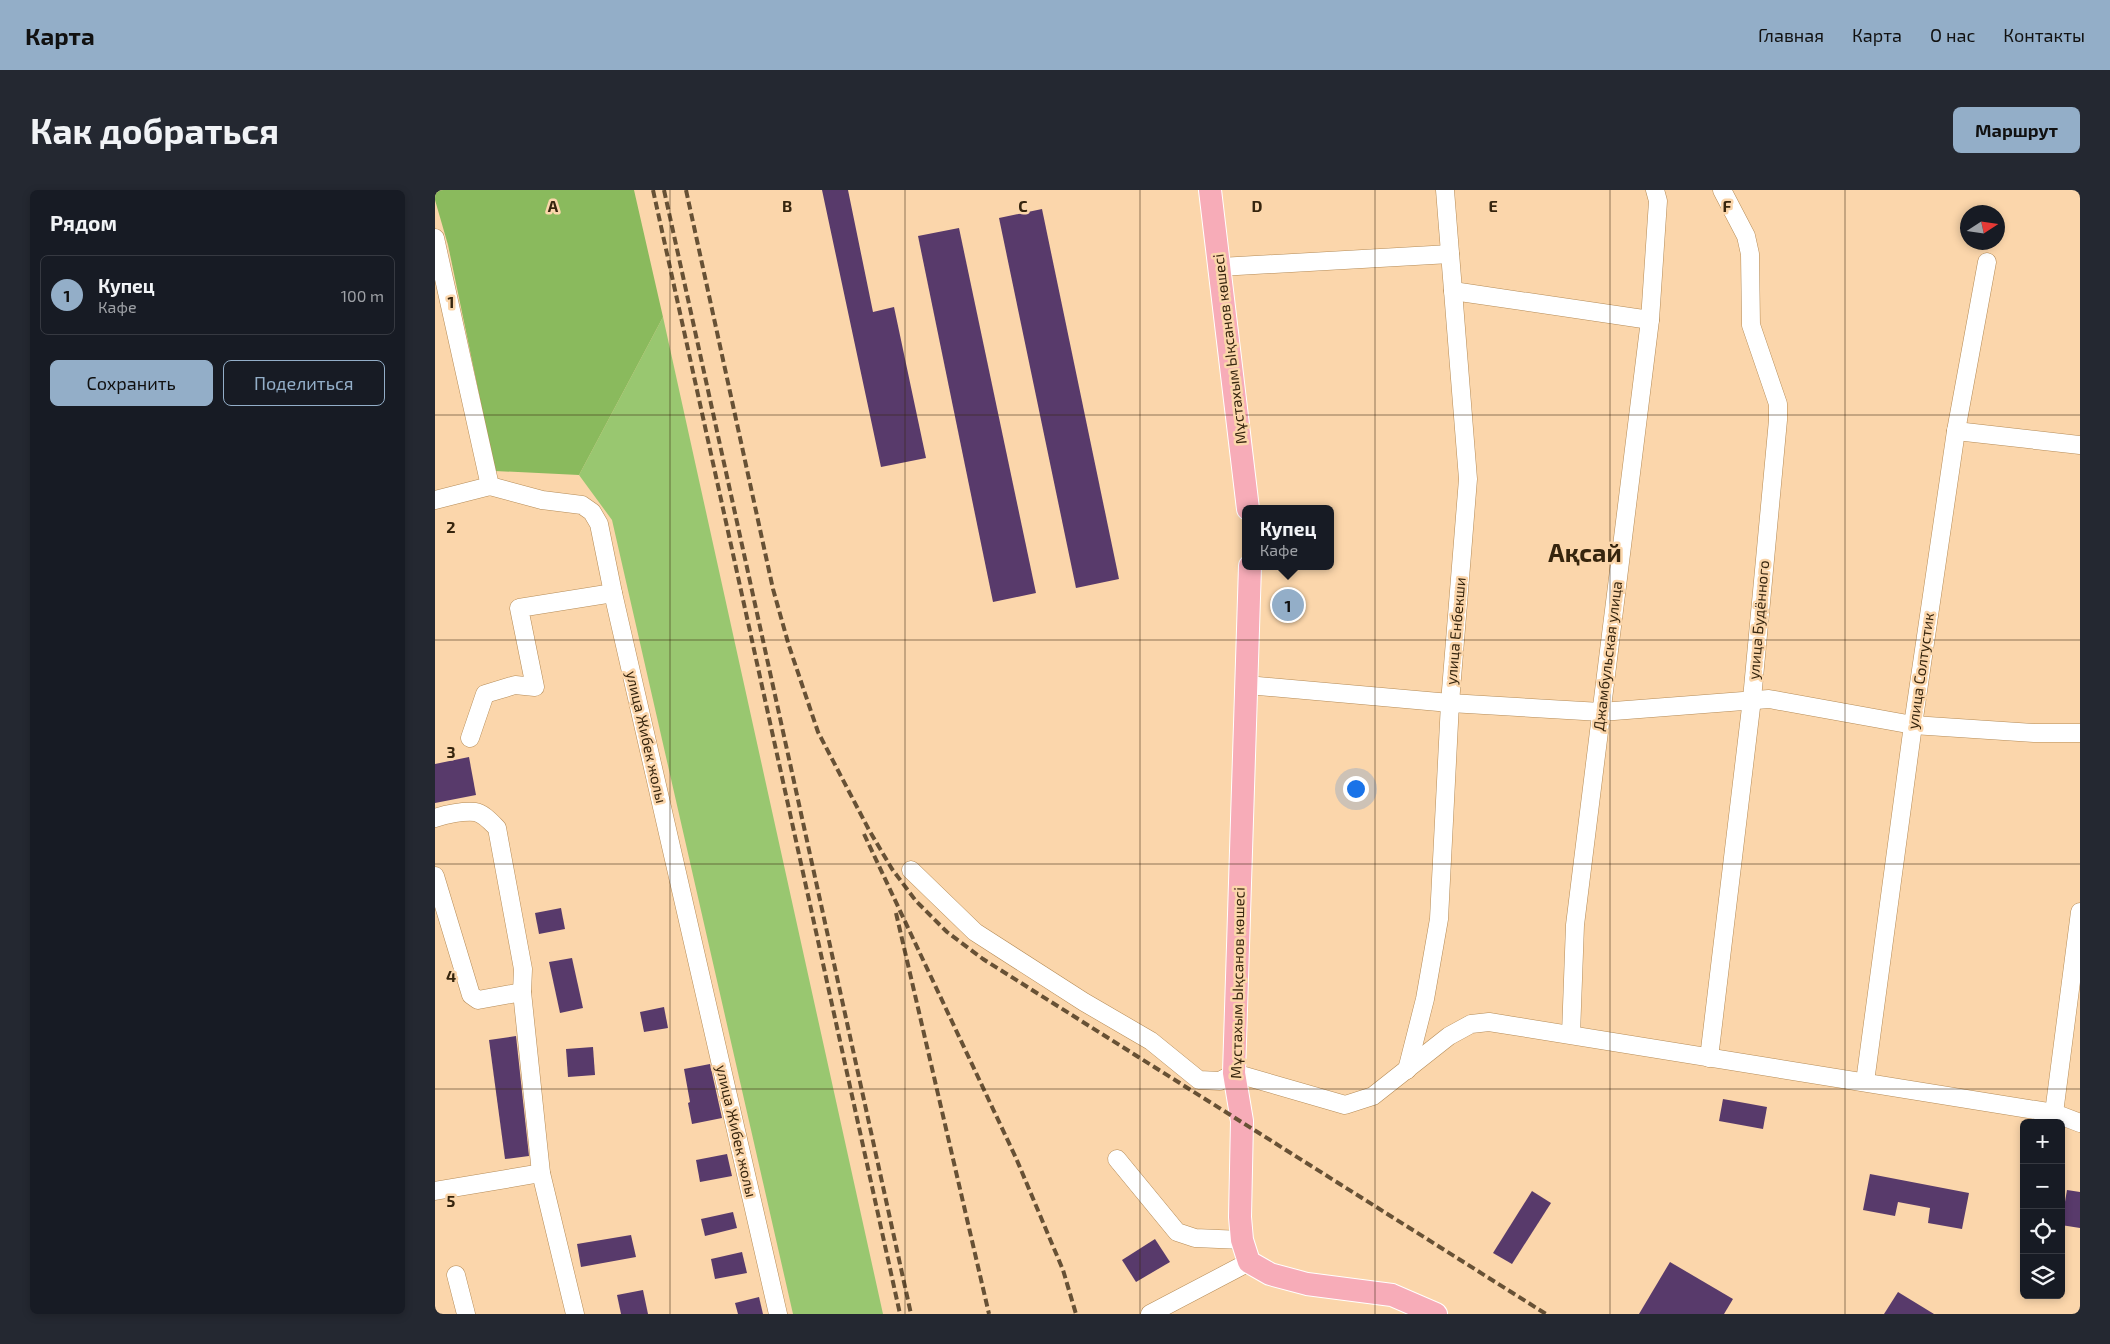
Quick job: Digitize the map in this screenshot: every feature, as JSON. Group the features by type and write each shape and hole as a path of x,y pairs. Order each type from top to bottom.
{"main road":[{"name":"Мұстахым Ықсанов көшесі","path":"1210,190 1248,505"},
{"name":"Мұстахым Ықсанов көшесі","path":"1249,1262 1242,1240 1240,1217 1242,1121 1234,1073 1250,570"},
{"path":"1249,1262 1269,1274 1307,1284 1393,1295 1436,1314"}],"street":[{"name":"улица Енбекши","path":"1407,1070 1425,999 1439,919 1450,703 1468,479 1445,190"},
{"name":"улица Будённого","path":"1709,1058 1752,699 1778,412 1751,325 1750,254 1746,236 1721,190"},
{"name":"Джамбульская улица","path":"1571,1034 1575,924 1650,320 1661,194"},
{"path":"435,238 490,486 435,500"},
{"path":"1220,267 1450,254"},
{"name":"улица Солтустик","path":"1865,1082 1955,431 1987,262"},
{"path":"1453,291 1650,320"},
{"path":"1955,431 2080,445"},
{"name":"улица Жибек жолы","path":"490,486 542,500 582,505 592,512 599,524 613,593 779,1314"},
{"path":"469,738 485,694 515,684 535,687 519,608 613,593"},
{"path":"1247,685 1450,703 1601,712 1752,699 1769,700 1913,725 2034,733 2080,733"},
{"path":"435,818 443,815 476,812 488,819 497,828 523,969 522,992 541,1173 575,1314"},
{"path":"911,870 975,932 1084,1002 1151,1041 1199,1080 1220,1081 1234,1073 1345,1105 1373,1096 1449,1036 1471,1024 1489,1022 2054,1113 2080,1123"},
{"path":"435,876 471,995 478,1000 522,992"},
{"path":"2054,1113 2080,912"},
{"path":"1117,1159 1177,1232 1195,1238 1242,1240"},
{"path":"435,1191 541,1173"},
{"path":"1150,1314 1249,1262"},
{"path":"456,1275 466,1314"}],"green space":[{"path":"435,190 634,190 663,317 579,475 495,471 448,245 435,200"},
{"path":"663,317 883,1314 793,1314 612,520 579,475"}],"building":[{"path":"822,190 848,190 873,312 894,307 926,458 881,467"},
{"path":"1042,209 1119,579 1076,588 999,218"},
{"path":"959,228 1036,593 993,602 918,236"},
{"path":"469,757 476,795 435,803 435,764"},
{"path":"561,908 565,929 539,934 535,913"},
{"path":"572,958 583,1008 560,1013 549,962"},
{"path":"664,1007 668,1028 644,1032 640,1012"},
{"path":"516,1036 529,1156 505,1159 489,1040"},
{"path":"593,1047 595,1075 568,1077 566,1049"},
{"path":"710,1064 722,1118 692,1124 684,1069"},
{"path":"1723,1099 1767,1107 1763,1129 1719,1121"},
{"path":"727,1154 732,1176 700,1182 696,1160"},
{"path":"1870,1174 1969,1193 1962,1229 1928,1223 1930,1208 1898,1202 1895,1216 1863,1210"},
{"path":"2067,1190 2080,1192 2080,1228 2065,1226"},
{"path":"1532,1191 1551,1203 1512,1264 1493,1253"},
{"path":"733,1212 737,1228 705,1236 701,1219"},
{"path":"631,1235 636,1257 581,1267 577,1244"},
{"path":"1155,1239 1170,1262 1136,1282 1122,1260"},
{"path":"742,1252 747,1273 715,1279 711,1259"},
{"path":"1670,1262 1733,1299 1724,1314 1639,1314"},
{"path":"643,1290 648,1314 621,1314 617,1295"},
{"path":"1898,1292 1934,1314 1884,1314"},
{"path":"759,1297 763,1314 738,1314 735,1303"}],"railway":[{"path":"653,190 900,1314"},
{"path":"664,190 911,1314"},
{"path":"686,190 773,589 789,646 818,732 869,830 892,869 916,901 947,932 983,959 1546,1314"},
{"path":"864,834 1016,1158 1063,1270 1076,1314"},
{"path":"896,913 989,1314"}],"place":[{"name":"Купец","path":"1288,605"}],"district":[{"name":"Ақсай","path":"1585,553"}]}
